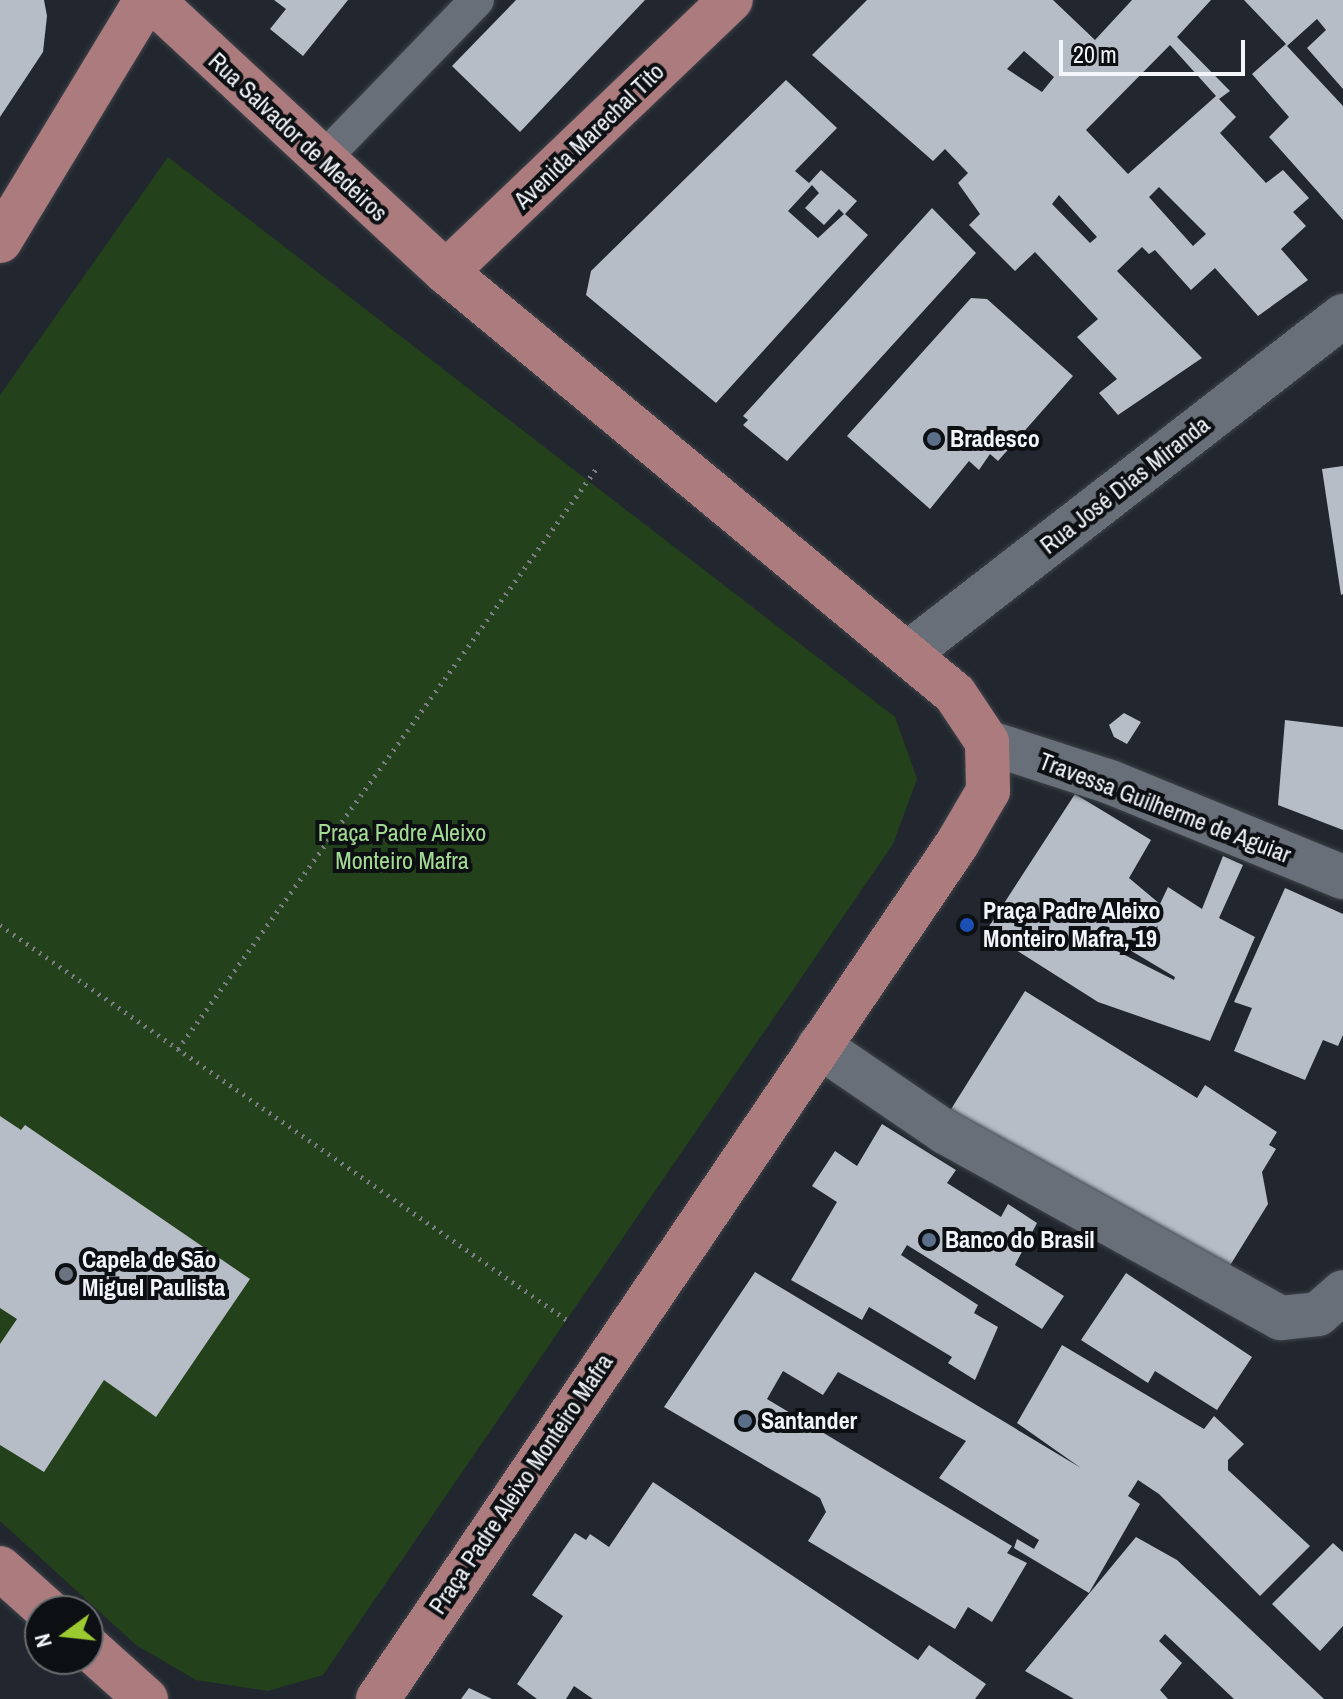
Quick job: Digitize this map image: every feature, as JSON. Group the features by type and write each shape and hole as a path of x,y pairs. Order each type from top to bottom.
{"main road":[{"name":"Rua Salvador de Medeiros","path":"149,0 321,161 446,272"},
{"path":"0,241 149,0"},
{"name":"Avenida Marechal Tito","path":"446,272 731,0"},
{"path":"446,272 955,694 987,742"},
{"name":"Praça Padre Aleixo Monteiro Mafra","path":"378,1699 988,791 987,742"},
{"path":"0,1568 30,1595"},
{"path":"104,1661 146,1698"}],"street":[{"name":"Rua José Dias Miranda","path":"907,654 1343,316"},
{"name":"Travessa Guilherme de Aguiar","path":"987,742 1110,782 1343,877"},
{"path":"819,1046 957,1139 1281,1318 1318,1314 1343,1292"}],"lane":[{"path":"321,161 477,0"}],"path":[{"path":"178,1049 629,423"},
{"path":"0,925 611,1350"}],"green space":[{"name":"Praça Padre Aleixo Monteiro Mafra","path":"168,157 895,717 917,779 893,844 323,1675 268,1691 196,1680 136,1645 104,1616 104,1595 81,1595 0,1521 0,395"}],"building":[{"path":"0,0 44,0 47,16 43,52 0,117"},
{"path":"274,0 348,0 303,56 270,29 286,9"},
{"path":"516,0 645,0 520,132 452,66"},
{"path":"867,0 1053,0 1095,40 1132,0 1211,0 1177,37 1230,91 1219,99 1236,117 1220,133 1266,183 1283,170 1309,198 1293,212 1306,226 1281,249 1308,280 1258,316 1215,268 1191,290 1155,250 1149,254 1142,247 1117,271 1202,358 1118,415 1099,393 1117,379 1077,337 1098,319 1035,252 1015,271 969,225 980,214 958,183 968,173 945,149 933,161 812,55","holes":["1170,45 1216,96 1128,174 1086,130","1024,51 1054,77 1042,92 1007,69","1159,187 1206,234 1193,246 1149,197","1059,195 1097,237 1090,243 1052,204"]},
{"path":"1244,0 1343,0 1343,89 1307,48 1326,30 1317,19 1287,46 1343,106 1343,220 1269,137 1289,117 1252,74 1286,44"},
{"path":"786,80 837,128 795,171 809,183 821,170 857,201 845,214 868,235 716,403 586,295 591,271","holes":["812,185 819,193 805,208 824,225 839,209 844,214 818,238 788,211"]},
{"path":"932,208 976,253 787,461 743,425 748,420 743,416"},
{"path":"971,298 987,299 1073,376 998,461 990,454 979,470 969,461 930,509 847,436"},
{"path":"1343,466 1343,594 1341,595 1322,469"},
{"path":"1124,713 1141,722 1127,744 1114,737 1109,725"},
{"path":"1285,720 1343,727 1343,830 1278,805"},
{"path":"1075,794 1151,840 1129,878 1160,904 1168,887 1202,909 1223,856 1243,865 1219,918 1255,937 1210,1041 1098,1002 986,931","holes":["1108,937 1175,977 1174,980 1105,945"]},
{"path":"1285,888 1343,914 1343,1035 1338,1046 1323,1040 1305,1080 1234,1051 1252,1008 1234,1002"},
{"path":"1025,991 1197,1098 1205,1085 1277,1132 1269,1145 1276,1149 1262,1172 1268,1204 1221,1280 948,1114"},
{"path":"0,1116 21,1130 25,1125 250,1279 156,1417 104,1380 44,1472 0,1445 0,1344 17,1319 0,1308"},
{"path":"882,1124 956,1170 947,1183 1001,1217 1008,1204 1037,1223 1015,1265 1064,1296 1042,1329 907,1245 901,1255 978,1305 974,1313 998,1327 975,1380 948,1363 952,1357 869,1307 862,1320 791,1280 837,1202 812,1186 835,1151 857,1166"},
{"path":"755,1272 1081,1468 1017,1423 1062,1345 1204,1429 1214,1416 1244,1444 1228,1460 1228,1470 1310,1546 1260,1596 1159,1494 1138,1480 1128,1496 1140,1504 1089,1593 1014,1548 1017,1539 1034,1549 1039,1540 939,1478 966,1441 838,1372 823,1395 783,1371 767,1399 1012,1546 1007,1553 1027,1563 992,1622 968,1607 955,1629 808,1541 826,1512 820,1498 664,1407"},
{"path":"1126,1273 1252,1357 1217,1410 1155,1371 1148,1383 1081,1340"},
{"path":"653,1482 918,1660 929,1645 986,1684 975,1699 593,1699 574,1686 566,1699 537,1699 517,1684 563,1616 532,1595 575,1533 586,1540 590,1534 609,1547"},
{"path":"1136,1537 1177,1560 1324,1699 1234,1699 1165,1634 1159,1641 1182,1663 1160,1690 1168,1699 1074,1699 1025,1671"},
{"path":"1333,1543 1343,1552 1343,1626 1320,1651 1272,1604"},
{"path":"469,1688 492,1699 461,1699"}],"place":[{"name":"Bradesco","path":"934,439"},
{"name":"Praça Padre Aleixo Monteiro Mafra, 19","path":"967,925"},
{"name":"Banco do Brasil","path":"929,1240"},
{"name":"Capela de São Miguel Paulista","path":"66,1274"},
{"name":"Santander","path":"745,1421"}]}
